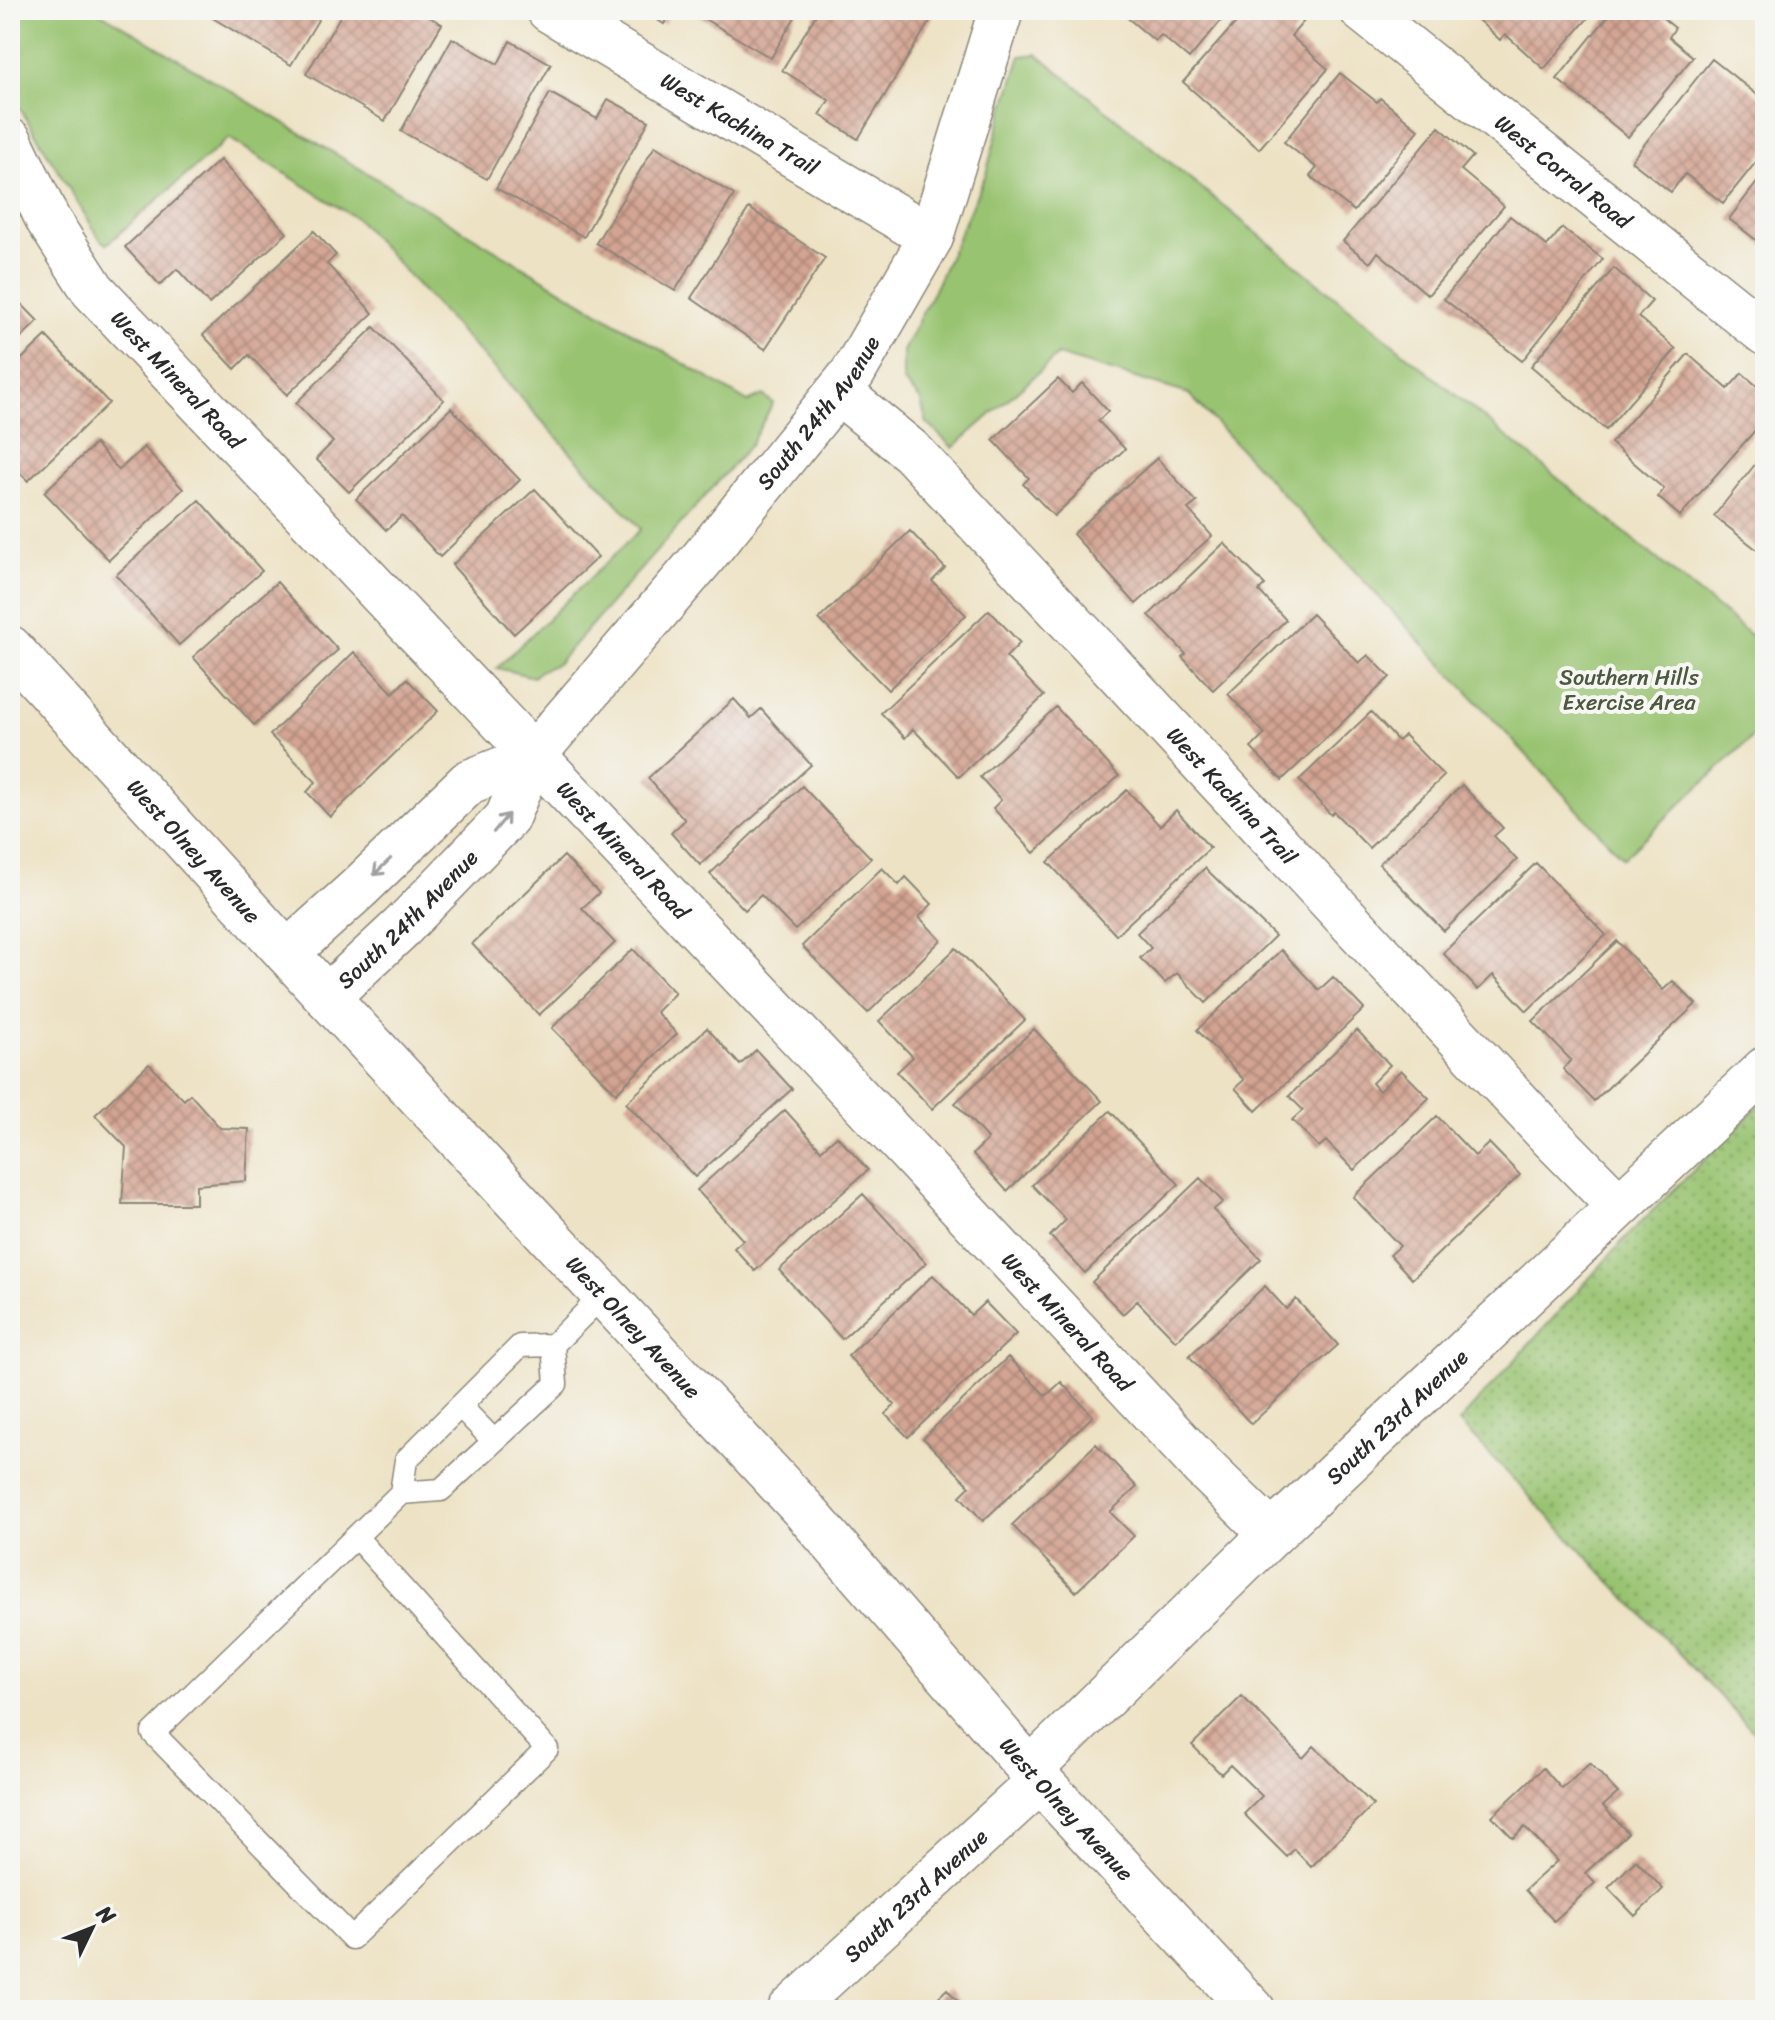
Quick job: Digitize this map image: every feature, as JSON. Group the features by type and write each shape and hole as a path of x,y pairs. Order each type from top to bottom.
{"street":[{"name":"West Kachina Trail","path":"549,10 931,237"},
{"name":"South 24th Avenue","path":"327,997 402,927 507,818 532,757 711,548 853,373 931,237 1001,10"},
{"name":"West Corral Road","path":"1362,10 1765,333"},
{"name":"West Mineral Road","path":"12,152 48,220 93,290 914,1157 1203,1467 1272,1534"},
{"name":"West Kachina Trail","path":"839,392 912,452 1618,1205"},
{"name":"West Olney Avenue","path":"10,648 327,997 803,1509 1035,1775 1253,2010"},
{"name":"South 24th Avenue","path":"287,953 469,782 532,757"},
{"path":"414,836 451,876"},
{"name":"South 23rd Avenue","path":"790,2010 1035,1775 1272,1534 1765,1069"}],"lane":[{"path":"356,1537 547,1749 352,1938 153,1733 401,1493 406,1460 520,1346 553,1345 604,1294"},
{"path":"401,1493 441,1490 556,1384 553,1345"},
{"path":"461,1407 494,1441"}],"green space":[{"path":"10,10 96,10 748,402 763,395 773,403 751,444 557,664 533,677 497,668 641,529 357,219 229,138 107,244 100,239 10,92"},
{"name":"Southern Hills Exercise Area","path":"1037,54 1765,647 1765,725 1623,858 1189,394 1058,355 953,448 927,423 920,399 903,381 903,351 986,174 1021,56"},
{"path":"1765,1100 1765,1744 1459,1422 1632,1231"}],"building":[{"path":"215,10 324,10 291,65 211,17"},
{"path":"344,10 417,10 442,24 385,121 306,74"},
{"path":"642,10 673,10 664,24"},
{"path":"694,10 799,10 771,58"},
{"path":"819,10 936,11 858,139 820,115 829,100 782,70"},
{"path":"1118,10 1230,10 1189,59 1161,35 1155,41"},
{"path":"1247,10 1292,10 1304,21 1291,36 1328,69 1259,149 1183,82"},
{"path":"1467,10 1595,10 1544,69 1505,34 1500,40"},
{"path":"1613,10 1653,10 1675,28 1669,37 1693,57 1628,137 1557,79"},
{"path":"452,38 498,64 510,41 551,64 487,179 401,131"},
{"path":"1712,59 1765,101 1765,151 1723,203 1685,174 1671,192 1631,161"},
{"path":"1340,73 1377,102 1380,98 1419,130 1354,211 1310,176 1317,168 1284,142"},
{"path":"550,93 597,119 608,99 649,121 584,237 496,188"},
{"path":"1439,127 1473,156 1461,170 1504,206 1428,295 1378,252 1370,263 1343,241"},
{"path":"655,146 734,195 675,291 596,243"},
{"path":"220,160 287,233 209,304 177,269 160,285 125,247"},
{"path":"1765,172 1765,247 1729,219"},
{"path":"749,208 825,258 765,349 691,298"},
{"path":"1510,216 1547,246 1562,228 1603,259 1522,361 1444,299"},
{"path":"314,231 336,255 327,264 373,313 287,395 249,355 235,369 203,335"},
{"path":"1614,268 1652,301 1638,317 1676,349 1606,430 1531,366"},
{"path":"10,292 38,321 10,348"},
{"path":"374,327 444,400 349,492 316,459 333,442 296,403"},
{"path":"46,336 109,403 28,481 10,463 10,370"},
{"path":"1688,354 1728,389 1742,373 1765,393 1765,419 1680,516 1658,497 1664,489 1611,443"},
{"path":"1058,379 1072,393 1082,383 1108,411 1098,421 1125,449 1054,516 1023,484 1029,478 993,440"},
{"path":"451,408 520,480 440,557 402,516 386,530 356,499"},
{"path":"95,444 119,470 144,447 183,489 109,560 44,492"},
{"path":"1765,452 1765,556 1714,516"},
{"path":"1157,458 1197,502 1188,509 1212,536 1136,604 1073,534"},
{"path":"535,489 598,557 514,634 452,565"},
{"path":"199,500 262,571 179,645 116,575"},
{"path":"910,531 945,568 932,581 966,615 888,690 819,619"},
{"path":"1224,543 1265,585 1259,591 1286,620 1213,690 1182,657 1186,654 1149,615"},
{"path":"277,582 338,650 254,725 193,657"},
{"path":"989,610 1020,643 1006,657 1044,696 959,777 913,729 905,738 881,713"},
{"path":"1312,614 1359,663 1368,655 1390,677 1282,780 1251,748 1265,734 1228,694"},
{"path":"354,652 393,693 407,679 438,711 330,817 307,792 316,782 270,735"},
{"path":"734,699 751,718 761,709 811,765 700,865 671,833 685,820 648,778"},
{"path":"1056,707 1119,776 1034,853 993,808 1001,800 980,777"},
{"path":"1371,712 1398,741 1404,735 1444,776 1369,848 1334,812 1331,815 1299,780"},
{"path":"1462,785 1503,828 1494,836 1517,860 1444,931 1379,864"},
{"path":"802,786 871,858 795,930 761,895 745,910 710,874"},
{"path":"1127,790 1160,826 1176,810 1210,848 1116,935 1048,862"},
{"path":"564,856 599,893 582,908 615,943 539,1015 472,944"},
{"path":"1536,863 1606,935 1527,1011 1493,975 1478,990 1443,953"},
{"path":"882,868 899,885 906,877 932,904 919,917 941,940 868,1013 802,946"},
{"path":"1205,868 1275,936 1206,1003 1177,973 1165,983 1140,958 1151,948 1137,933"},
{"path":"1617,941 1663,990 1673,981 1696,1004 1594,1101 1563,1069 1571,1060 1533,1021"},
{"path":"956,948 1025,1020 932,1109 897,1072 913,1057 879,1021"},
{"path":"633,949 675,993 656,1012 677,1034 616,1093 552,1028"},
{"path":"1281,950 1319,990 1333,977 1364,1009 1256,1111 1235,1088 1244,1080 1197,1030"},
{"path":"707,1028 740,1065 756,1050 792,1089 695,1177 626,1103"},
{"path":"1034,1029 1102,1101 1007,1191 973,1154 988,1139 955,1103"},
{"path":"1357,1030 1390,1065 1372,1083 1379,1091 1401,1070 1429,1098 1354,1170 1326,1141 1319,1147 1292,1120 1303,1110 1289,1096"},
{"path":"149,1064 184,1100 190,1094 220,1128 249,1129 246,1181 196,1185 196,1204 122,1204 126,1147 95,1115"},
{"path":"785,1110 821,1150 837,1136 868,1170 755,1271 734,1248 743,1240 697,1190"},
{"path":"1110,1111 1179,1184 1085,1273 1050,1236 1066,1220 1032,1185"},
{"path":"1437,1116 1475,1156 1489,1143 1520,1175 1412,1279 1390,1255 1400,1246 1353,1197"},
{"path":"1200,1178 1223,1202 1213,1210 1261,1259 1176,1341 1137,1301 1123,1314 1092,1282"},
{"path":"863,1194 926,1263 842,1339 779,1270"},
{"path":"933,1275 971,1315 985,1302 1016,1334 908,1437 885,1414 895,1405 848,1356"},
{"path":"1265,1286 1286,1309 1296,1299 1338,1345 1251,1424 1189,1356"},
{"path":"1008,1357 1046,1396 1061,1382 1093,1416 983,1521 960,1496 970,1486 923,1438"},
{"path":"1096,1444 1137,1487 1110,1512 1134,1536 1076,1592 1012,1525"},
{"path":"1242,1696 1303,1758 1314,1746 1373,1805 1311,1867 1294,1849 1287,1857 1244,1814 1262,1796 1230,1765 1221,1774 1192,1745"},
{"path":"1590,1763 1618,1793 1603,1806 1628,1833 1585,1873 1595,1883 1554,1921 1525,1890 1557,1861 1525,1827 1513,1838 1492,1816 1543,1768 1562,1789"},
{"path":"1636,1860 1663,1889 1635,1916 1608,1888"},
{"path":"947,1989 966,2010 925,2010"}]}
